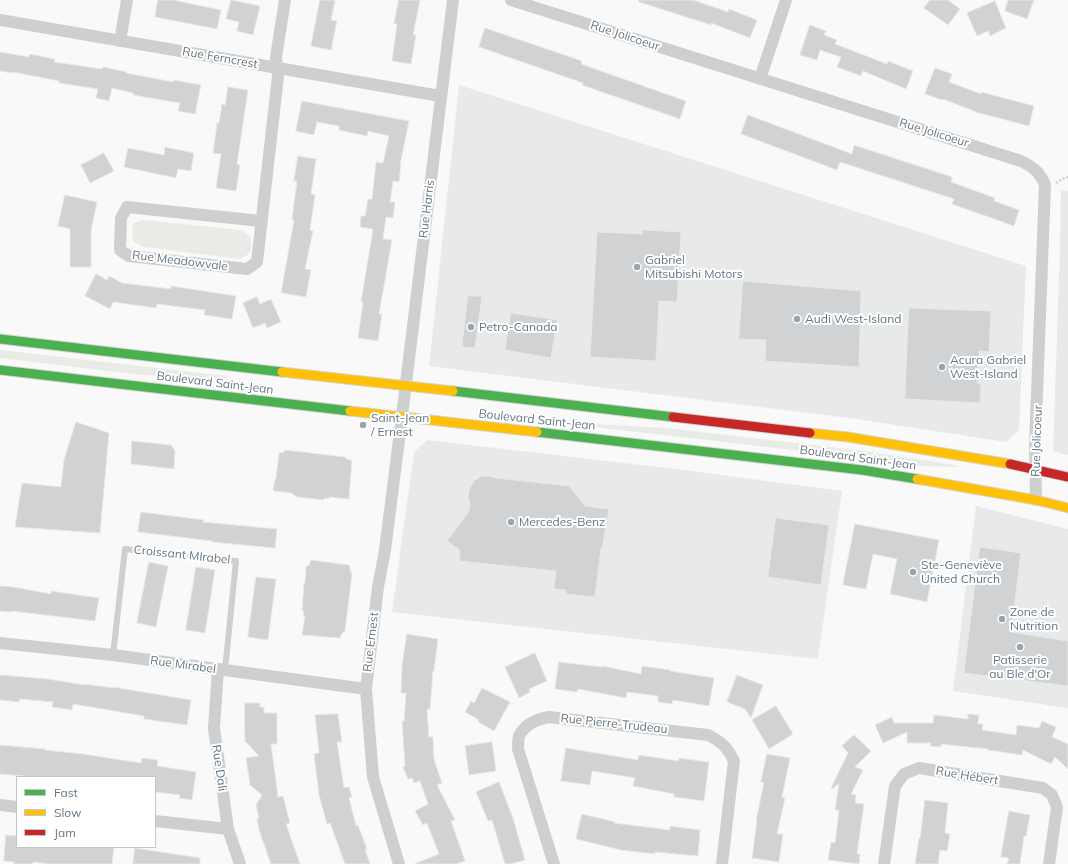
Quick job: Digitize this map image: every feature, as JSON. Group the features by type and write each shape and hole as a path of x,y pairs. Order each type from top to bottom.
{"main road":[{"name":"Boulevard Saint-Jean","path":"0,339 848,437 938,451 1035,469 1068,477"},
{"name":"Boulevard Saint-Jean","path":"0,370 862,470 1036,500 1068,508"}],"street":[{"path":"120,41 127,0"},
{"name":"Rue Meadowvale","path":"261,221 127,207 121,218 120,250 129,256 247,269 256,262 261,221 278,76 276,57 285,0"},
{"name":"Rue Harris","path":"402,417 440,96 453,0"},
{"name":"Rue Jolicoeur","path":"512,0 1021,161 1035,168 1042,176 1045,185 1035,469 1036,500"},
{"path":"760,78 786,0"},
{"name":"Rue Ferncrest","path":"0,20 440,96"},
{"name":"Rue Ernest","path":"399,864 373,777 366,689 378,587 385,550 402,417"},
{"name":"Rue Mirabel","path":"0,643 114,655 366,689"},
{"name":"Rue Dali","path":"221,670 214,728 228,829 240,864"},
{"name":"Rue Pierre-Trudeau","path":"554,864 518,749 519,737 526,726 537,719 549,717 708,735 719,740 728,749 734,761 722,864"},
{"name":"Rue Hébert","path":"884,864 895,786 904,774 919,768 1042,788 1052,795 1057,806 1049,864"},
{"path":"0,805 16,807"},
{"path":"156,821 228,829"}],"lane":[{"name":"Croissant MIrabel","path":"114,655 125,549 236,560 221,670"}],"path":[{"path":"1056,183 1068,177"}],"shaded area":[{"path":"459,85 1026,266 1019,430 1006,442 857,419 429,366"},
{"path":"1061,190 1068,191 1068,455 1053,451"},
{"path":"143,220 241,230 251,238 251,250 247,255 240,259 144,247 133,241 132,228 134,223"},
{"path":"0,350 227,376 227,379 143,375 0,358"},
{"path":"577,423 667,428 856,450 956,465 956,467 917,466 845,456 577,425"},
{"path":"427,440 684,470 842,491 818,659 392,612 414,452"},
{"path":"976,506 1068,529 1068,708 953,691"}],"building":[{"path":"158,0 173,0 221,10 217,29 155,17"},
{"path":"231,0 260,6 253,35 237,31 239,22 226,19"},
{"path":"320,0 335,0 331,20 337,21 331,50 311,46"},
{"path":"399,0 420,0 413,35 416,35 411,64 392,61 397,24 394,24"},
{"path":"639,0 693,0 728,12 729,9 757,20 750,38 711,23 711,25 639,2"},
{"path":"930,0 948,0 960,9 948,25 924,8"},
{"path":"1008,0 1034,0 1027,19 1005,11"},
{"path":"995,1 1006,28 990,36 988,31 977,36 967,13"},
{"path":"810,25 826,31 824,35 837,40 835,44 887,64 888,61 913,71 906,89 863,71 861,76 837,67 841,57 820,50 817,60 800,55"},
{"path":"485,28 582,61 581,64 686,101 680,119 479,47"},
{"path":"0,52 29,57 29,54 55,59 54,62 102,69 103,67 173,82 174,80 201,85 195,114 178,111 180,103 133,95 133,93 112,88 109,101 96,98 98,89 59,83 59,81 13,72 0,71"},
{"path":"935,68 952,74 949,82 981,94 981,92 1034,106 1029,126 979,113 943,99 942,100 925,94"},
{"path":"228,87 248,90 237,164 240,165 236,191 216,188 221,154 213,153 217,123 219,123 222,104 225,105"},
{"path":"302,101 409,121 400,165 399,182 393,181 390,202 395,202 393,218 386,217 383,239 392,240 379,314 382,314 378,341 358,338 363,302 361,302 373,229 360,227 361,216 365,216 368,199 372,199 376,162 383,163 389,136 368,131 367,136 339,130 339,126 317,122 314,135 296,131"},
{"path":"748,115 852,154 854,145 952,177 951,182 995,198 994,201 1019,210 1014,226 952,204 954,199 840,162 837,170 741,134"},
{"path":"165,147 194,153 191,171 178,169 176,178 124,167 128,148 164,155"},
{"path":"104,153 114,171 90,183 81,165"},
{"path":"298,156 316,159 311,194 315,195 310,230 313,231 305,269 311,270 306,297 281,293 294,220 292,219 297,181 294,181"},
{"path":"65,195 97,202 91,231 91,267 70,267 70,229 58,226"},
{"name":"Gabriel Mitsubishi Motors","path":"642,230 681,232 677,302 659,301 656,361 590,357 597,232 642,234"},
{"path":"96,274 107,280 109,276 122,283 171,289 171,286 236,296 232,319 204,315 205,310 157,304 156,308 113,302 110,309 85,296"},
{"path":"743,281 861,291 859,367 765,361 766,340 739,339"},
{"path":"468,296 482,296 475,348 462,347"},
{"path":"257,297 260,304 271,299 281,322 267,328 265,323 253,328 243,303"},
{"name":"Acura Gabriel West-Island","path":"909,308 991,311 989,352 979,351 977,383 981,384 980,403 905,399"},
{"path":"511,313 557,320 551,358 505,350"},
{"path":"76,422 109,433 100,533 15,527 22,483 61,487 64,460"},
{"path":"132,441 171,445 175,451 174,469 131,464"},
{"path":"285,450 345,457 351,460 349,499 329,497 329,499 325,498 323,500 297,497 291,493 274,491 279,453 284,452"},
{"path":"482,476 569,486 585,506 609,509 602,549 601,548 595,597 566,594 566,590 554,589 556,571 459,561 460,550 447,541 469,511 469,490 474,481"},
{"path":"141,512 204,520 203,522 277,529 275,548 212,542 138,532"},
{"path":"776,518 829,525 821,585 768,577"},
{"name":"Ste-Geneviève United Church","path":"855,524 939,540 927,602 890,594 897,559 873,554 866,589 843,585"},
{"path":"980,547 1021,553 1011,632 1068,641 1068,686 964,673"},
{"path":"311,560 349,565 350,567 352,574 345,631 342,633 340,638 302,635 305,616 303,615 304,612 302,610 306,567 309,565"},
{"path":"149,562 168,566 156,627 137,623"},
{"path":"196,567 215,570 205,633 186,630"},
{"path":"256,577 276,579 268,640 248,637"},
{"path":"0,586 51,594 51,591 99,598 95,621 12,611 0,611"},
{"path":"407,634 438,639 433,671 430,709 427,709 429,737 433,737 434,759 442,783 437,785 455,820 451,821 465,861 456,864 414,864 439,854 427,823 423,825 415,811 428,804 420,781 414,783 412,778 408,779 403,767 405,766 402,721 404,721 406,693 401,693 402,666"},
{"path":"535,653 547,681 529,689 530,692 519,698 505,667"},
{"path":"559,662 602,666 641,674 642,666 714,678 709,706 673,700 672,704 658,702 658,696 627,692 626,698 578,689 577,692 555,689"},
{"path":"0,675 113,687 191,700 187,725 144,719 144,716 73,704 72,710 52,707 53,702 20,699 19,702 0,700"},
{"path":"737,675 763,685 751,718 745,709 727,702"},
{"path":"482,688 510,702 494,731 478,722 479,720 465,712 471,701 474,703"},
{"path":"245,703 260,703 260,707 264,707 264,713 277,713 277,744 271,744 278,797 283,796 290,823 286,824 300,864 271,864 259,830 257,818 259,818 256,805 262,795 250,785 246,758 259,756 245,741"},
{"path":"776,706 793,734 769,749 752,720"},
{"path":"338,714 342,742 337,742 344,788 349,787 352,797 349,798 356,826 358,825 367,849 365,849 370,864 345,864 330,823 327,824 319,795 314,754 319,753 315,715"},
{"path":"968,714 979,715 978,724 983,724 982,730 1016,735 1017,725 1039,728 1042,721 1056,727 1052,737 1068,744 1068,769 1055,757 1051,764 1023,750 1022,755 988,749 941,744 941,747 930,746 931,743 907,743 907,732 883,743 875,725 892,717 894,723 933,723 934,715 968,719"},
{"path":"854,735 871,751 855,767 863,770 851,794 856,795 855,803 864,804 857,854 860,854 859,864 828,860 831,842 835,843 839,810 835,810 839,783 833,789 831,788 848,753 842,746"},
{"path":"492,742 496,771 469,775 465,746"},
{"path":"0,745 45,749 141,763 142,758 158,760 157,766 196,772 192,800 179,798 180,795 156,792 156,776 23,776 0,774"},
{"path":"566,748 638,760 639,755 678,761 679,758 709,762 704,801 674,797 674,794 633,786 635,778 592,771 590,785 561,781"},
{"path":"767,754 790,758 782,797 785,798 777,834 783,834 779,862 752,858 756,820 764,783 761,782"},
{"path":"499,782 513,818 525,860 510,864 505,864 492,820 488,821 476,792"},
{"path":"925,800 948,803 945,833 950,834 947,851 940,850 938,864 915,864"},
{"path":"1009,811 1030,815 1026,836 1024,836 1020,864 1007,864 1009,858 1001,857"},
{"path":"582,814 615,822 614,823 670,830 670,826 700,830 698,856 655,852 655,854 621,850 576,839"},
{"path":"6,835 16,836 16,848 114,848 112,864 51,864 33,862 33,864 14,864 14,862 4,861"},
{"path":"135,848 200,858 200,864 133,864"}],"traffic: fast":[{"path":"0,339 282,372"},
{"path":"0,370 350,411"},
{"path":"453,391 673,417"},
{"path":"537,432 862,470 917,479"}],"traffic: slow":[{"path":"282,372 453,391"},
{"path":"350,411 537,432"},
{"path":"810,433 848,437 1010,464"},
{"path":"917,479 1036,500 1068,508"}],"traffic: jam":[{"path":"673,417 810,433"},
{"path":"1010,464 1068,477"}],"place":[{"name":"Gabriel Mitsubishi Motors","path":"637,267"},
{"name":"Audi West-Island","path":"797,319"},
{"name":"Petro-Canada","path":"471,327"},
{"name":"Acura Gabriel West-Island","path":"942,367"},
{"name":"Saint-Jean / Ernest","path":"363,425"},
{"name":"Mercedes-Benz","path":"511,522"},
{"name":"Ste-Geneviève United Church","path":"913,572"},
{"name":"Zone de Nutrition","path":"1002,619"},
{"name":"Patisserie au Ble d'Or","path":"1020,647"}]}
